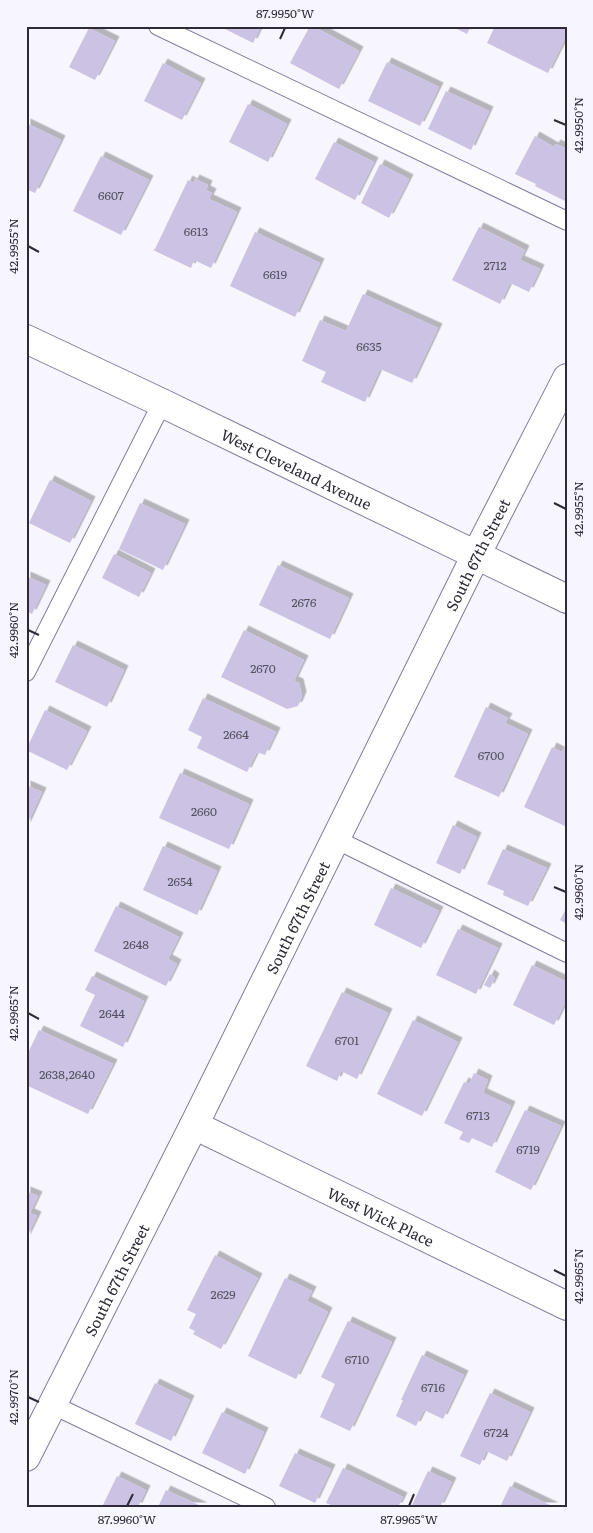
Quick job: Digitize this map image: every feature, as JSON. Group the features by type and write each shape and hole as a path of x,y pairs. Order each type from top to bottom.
{"street":[{"name":"West Cleveland Avenue","path":"26,339 162,402 567,599"},
{"name":"South 67th Street","path":"26,1457 194,1125 476,555 567,378"},
{"name":"West Wick Place","path":"194,1125 567,1306"}],"lane":[{"path":"158,26 567,221"},
{"path":"26,672 162,402"},
{"path":"335,839 567,953"},
{"path":"52,1405 266,1507"}],"building":[{"path":"219,26 261,26 253,43"},
{"path":"310,26 359,51 339,89 290,63"},
{"path":"451,26 471,26 467,34"},
{"path":"495,26 567,26 567,35 548,73 487,43"},
{"path":"89,28 115,41 95,80 69,67"},
{"path":"387,62 439,87 420,126 368,101"},
{"path":"163,63 201,83 182,120 144,101"},
{"path":"446,91 489,111 471,150 428,129"},
{"path":"248,104 287,124 268,162 229,142"},
{"path":"26,123 61,140 35,193 26,189"},
{"path":"535,136 554,147 556,144 567,149 567,202 515,174"},
{"path":"334,142 374,162 355,200 315,179"},
{"path":"101,156 149,180 121,235 73,211"},
{"path":"380,164 409,179 389,218 361,203"},
{"path":"195,179 208,185 206,190 212,193 209,199 237,212 211,268 194,260 191,268 153,250 188,180 193,183"},
{"path":"479,227 525,250 520,260 540,269 529,292 510,283 500,304 452,280"},
{"path":"255,232 320,263 295,317 230,286"},
{"path":"363,294 438,328 412,383 380,369 365,402 321,382 326,372 302,361 320,320 346,331"},
{"path":"50,480 91,501 70,543 29,523"},
{"path":"140,503 185,524 163,570 119,549"},
{"path":"114,554 151,573 139,597 102,578"},
{"path":"278,565 349,598 330,639 259,605"},
{"path":"26,576 46,585 32,614 26,611"},
{"path":"244,630 304,660 294,681 299,683 302,696 298,706 287,709 221,677"},
{"path":"73,645 124,670 107,707 55,682"},
{"path":"203,698 276,732 265,755 257,752 247,772 197,748 202,737 188,730"},
{"path":"486,707 508,718 505,723 528,734 499,797 454,777"},
{"path":"45,710 87,731 67,770 26,750"},
{"path":"567,742 567,827 524,807 552,747 562,752"},
{"path":"180,773 249,804 229,849 159,818"},
{"path":"26,785 42,792 26,827"},
{"path":"453,825 477,837 460,874 436,863"},
{"path":"163,846 217,871 197,915 143,890"},
{"path":"503,849 547,868 528,906 503,895 504,891 487,884"},
{"path":"391,888 439,911 421,948 374,925"},
{"path":"116,906 179,937 168,959 177,964 166,986 94,951"},
{"path":"567,907 567,924 560,920"},
{"path":"458,929 498,948 476,994 436,975"},
{"path":"532,965 567,982 567,999 554,1025 513,1005"},
{"path":"490,974 495,978 490,988 484,985"},
{"path":"92,976 144,1001 123,1047 80,1026 95,995 85,990"},
{"path":"342,992 388,1013 357,1079 341,1071 337,1081 306,1066"},
{"path":"413,1020 458,1042 422,1116 377,1094"},
{"path":"39,1030 113,1064 88,1114 26,1085 26,1057"},
{"path":"474,1073 488,1080 483,1093 511,1106 492,1147 472,1138 469,1143 459,1139 463,1132 444,1123 464,1082 469,1084"},
{"path":"525,1110 561,1126 531,1190 495,1172"},
{"path":"26,1191 38,1196 30,1213 37,1216 26,1239"},
{"path":"215,1255 258,1278 221,1349 193,1334 195,1331 189,1328 196,1314 187,1310"},
{"path":"285,1278 312,1291 307,1301 328,1312 296,1379 248,1356"},
{"path":"348,1321 392,1342 350,1431 320,1417 335,1384 321,1377"},
{"path":"422,1355 464,1375 443,1419 424,1410 416,1426 396,1416 403,1400 401,1400"},
{"path":"155,1383 190,1400 171,1441 135,1424"},
{"path":"490,1393 530,1412 507,1461 486,1451 480,1465 460,1456"},
{"path":"222,1412 264,1432 245,1474 202,1453"},
{"path":"295,1453 331,1469 315,1503 279,1486"},
{"path":"343,1468 403,1497 398,1507 336,1507 326,1503"},
{"path":"428,1471 452,1482 440,1507 415,1507 412,1505"},
{"path":"117,1476 146,1490 138,1507 102,1507"},
{"path":"510,1486 554,1507 500,1507"},
{"path":"166,1490 203,1507 158,1507"}]}
